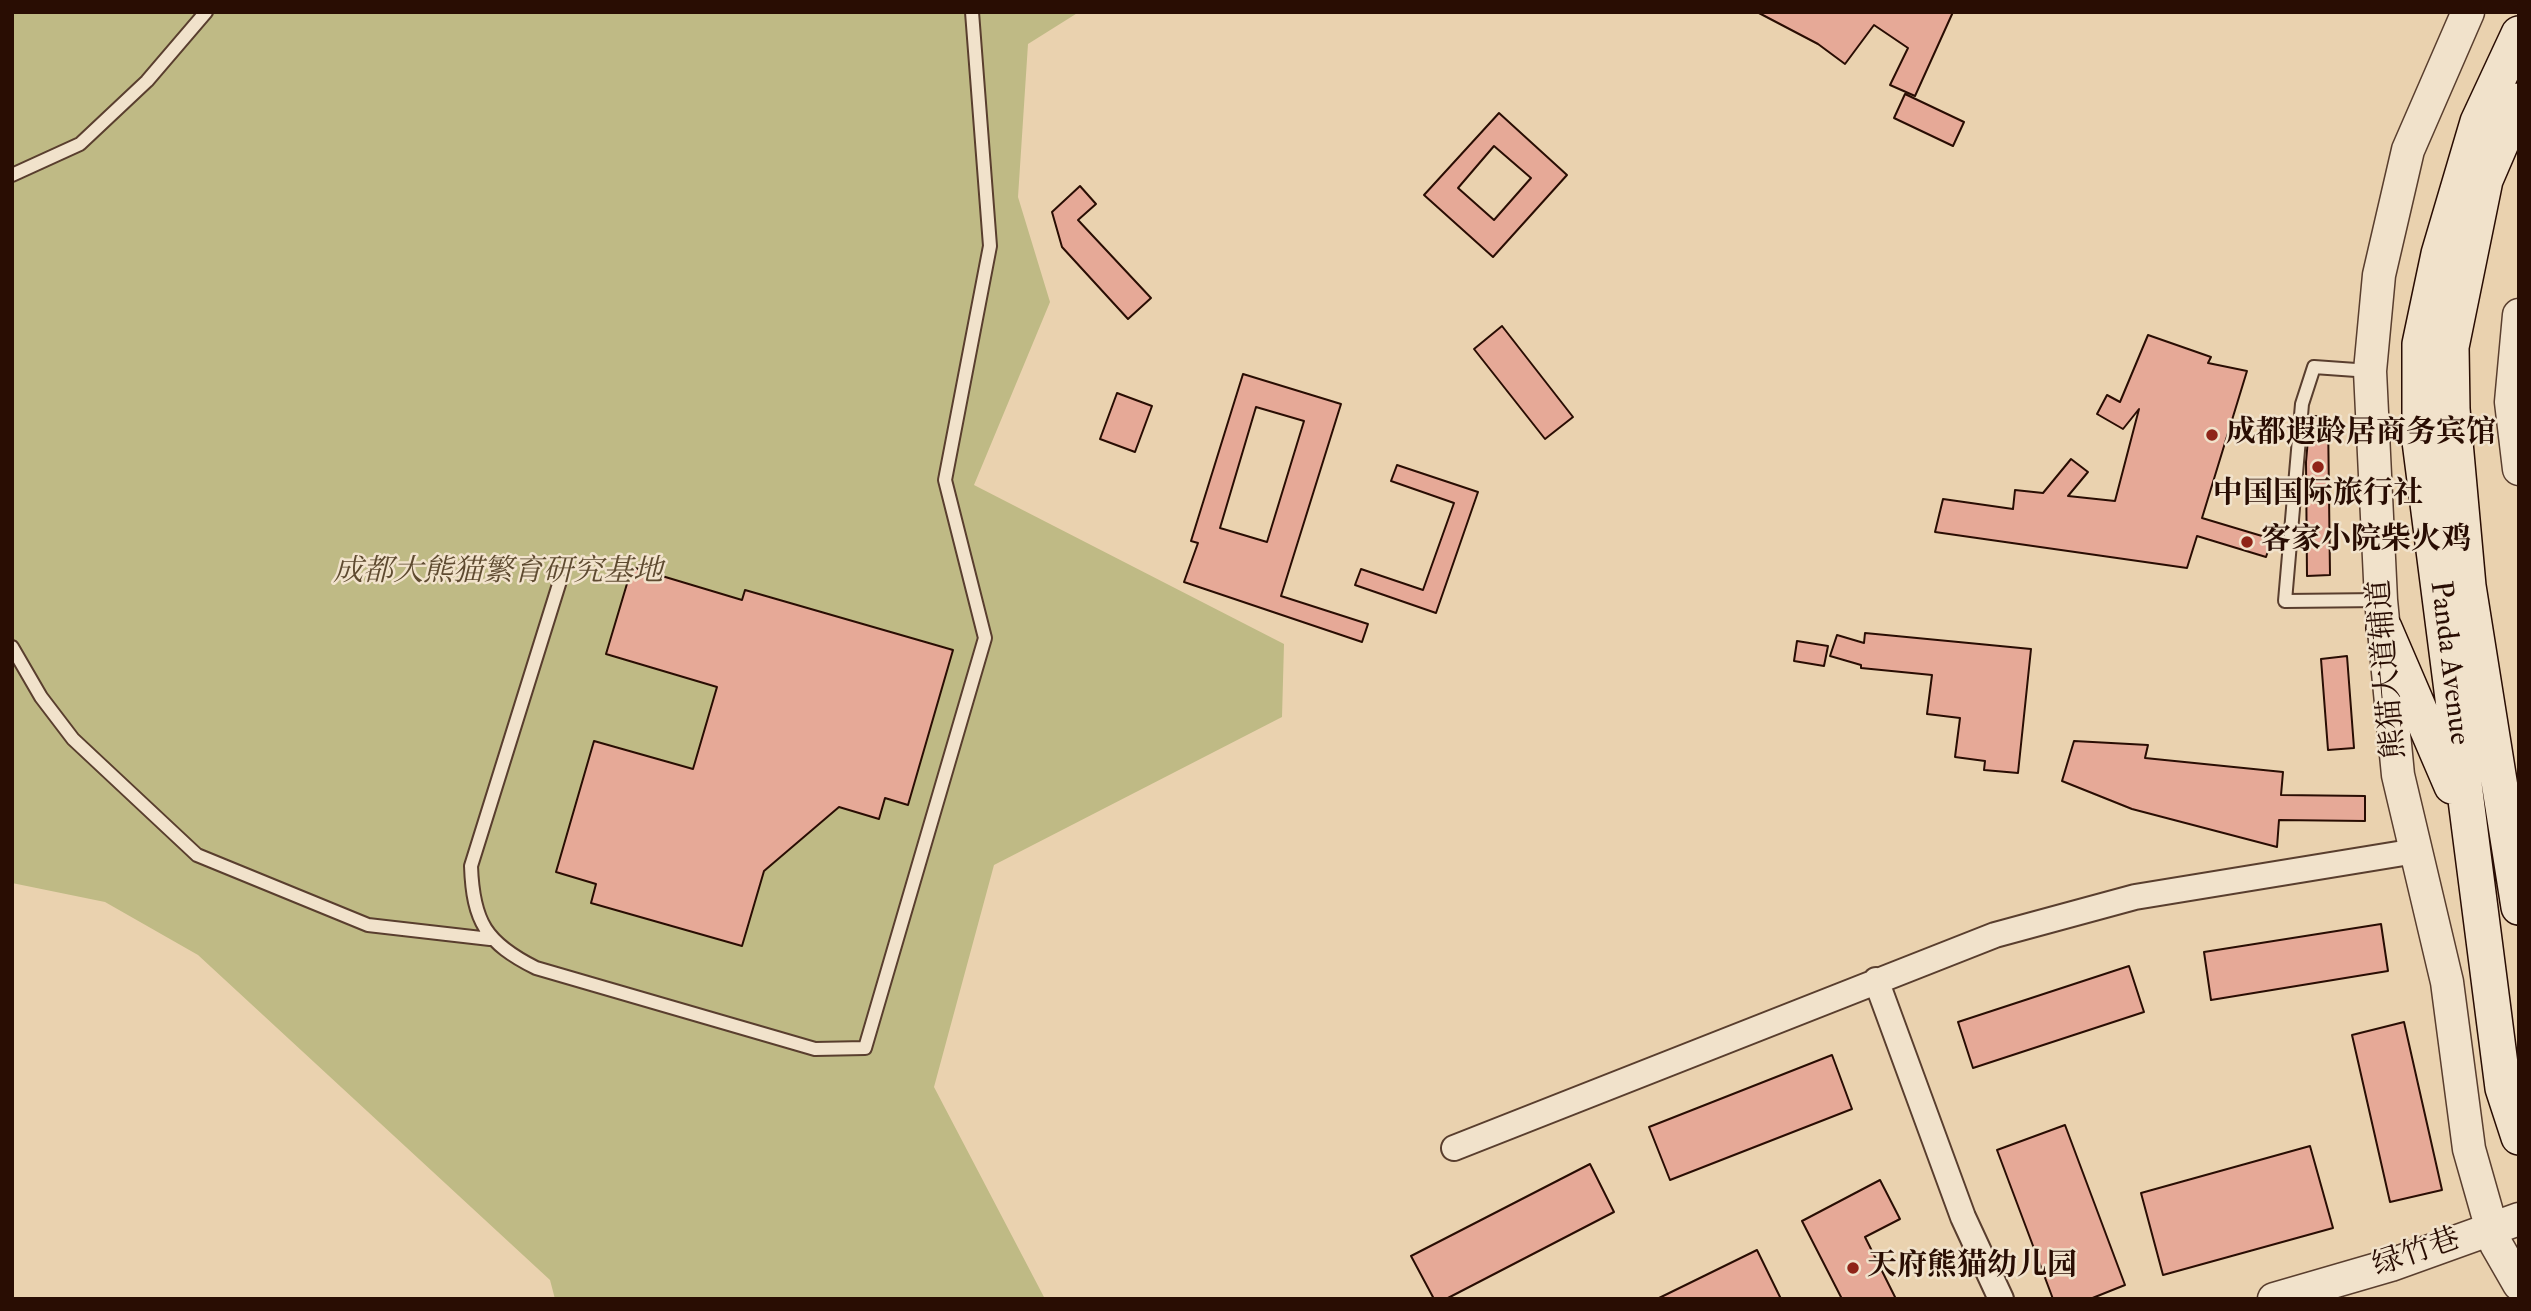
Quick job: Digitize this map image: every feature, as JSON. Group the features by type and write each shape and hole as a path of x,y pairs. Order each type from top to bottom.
{"main road":[{"name":"Panda Avenue","path":"2519,34 2478,122 2439,254 2420,344 2420,441 2503,1088 2519,1137"},
{"name":"Panda Avenue","path":"2519,101 2485,180 2451,347 2452,409 2468,586 2519,907"},
{"path":"2383,614 2469,825"}],"street":[{"name":"熊猫大道辅道","path":"2468,12 2409,150 2379,275 2370,371 2383,614 2398,775 2447,982 2469,1149 2505,1224 2496,1244 2519,1284"},
{"path":"2519,316 2511,402 2519,469"},
{"path":"1454,1148 1995,935 2135,897 2416,851"},
{"path":"1876,980 1963,1217 2001,1299"},
{"name":"绿竹巷","path":"2274,1299 2391,1265 2505,1224"}],"lane":[{"path":"12,176 80,144 147,80 206,12"},
{"path":"559,582 471,866 472,889 491,939 510,955 536,968 815,1049 865,1048 985,638 945,480 990,246 972,12"},
{"path":"2370,371 2314,368 2302,404 2285,601 2383,614"},
{"path":"12,647 41,697 73,739 197,855 368,925 491,939"}],"green space":[{"name":"成都大熊猫繁育研究基地","path":"12,12 1079,12 1028,44 1018,197 1050,302 974,485 1284,644 1282,717 994,865 934,1087 1045,1299 555,1299 550,1280 198,955 105,902 12,883"}],"building":[{"path":"1757,12 1953,12 1915,96 1890,85 1908,48 1874,25 1845,64 1818,44"},
{"path":"1905,94 1964,122 1953,146 1894,118"},
{"path":"1499,113 1567,175 1493,257 1424,195","holes":["1494,146 1531,178 1494,220 1458,188"]},
{"path":"1080,186 1096,204 1078,220 1151,298 1128,319 1062,247 1052,212"},
{"path":"1502,326 1573,417 1545,439 1474,349"},
{"path":"2148,335 2211,357 2208,363 2247,371 2202,518 2272,539 2266,557 2197,536 2187,568 1935,532 1943,499 2013,509 2015,490 2043,493 2071,459 2088,472 2068,496 2115,501 2139,409 2123,429 2097,414 2107,395 2120,402"},
{"path":"1243,374 1341,404 1281,596 1368,624 1362,642 1184,582 1198,543 1191,541","holes":["1256,407 1304,421 1267,542 1220,528"]},
{"path":"1117,393 1152,406 1135,452 1100,439"},
{"path":"2310,416 2328,416 2330,575 2307,576 2306,462"},
{"path":"1397,465 1478,492 1436,613 1355,585 1361,569 1423,590 1454,503 1391,481"},
{"path":"632,567 742,600 745,590 953,650 908,805 885,798 879,819 839,807 764,871 742,946 591,903 596,884 556,872 594,741 693,769 717,687 606,654"},
{"path":"1865,633 2031,649 2018,773 1984,770 1985,761 1955,757 1960,718 1927,714 1932,675 1861,668 1861,665 1830,656 1837,635 1864,643"},
{"path":"1797,641 1828,646 1824,666 1794,661"},
{"path":"2347,656 2354,748 2328,750 2321,659"},
{"path":"2074,741 2148,745 2145,758 2283,772 2281,795 2365,796 2365,821 2279,820 2277,847 2132,809 2062,781"},
{"path":"2381,924 2388,971 2211,1000 2204,952"},
{"path":"2129,966 2144,1012 1973,1068 1958,1022"},
{"path":"2404,1022 2442,1190 2390,1202 2352,1035"},
{"path":"1832,1055 1852,1109 1670,1180 1649,1127"},
{"path":"2065,1125 2125,1285 2090,1299 2053,1299 1997,1150"},
{"path":"2310,1146 2333,1228 2163,1275 2141,1193"},
{"path":"1590,1164 1614,1212 1446,1299 1434,1299 1411,1256"},
{"name":"天府熊猫幼儿园","path":"1880,1180 1900,1219 1865,1237 1896,1299 1842,1299 1802,1221"},
{"path":"1757,1250 1781,1299 1657,1299"}],"place":[{"name":"成都遐龄居商务宾馆","path":"2212,435"},
{"name":"中国国际旅行社","path":"2318,467"},
{"name":"客家小院柴火鸡","path":"2247,542"},
{"name":"天府熊猫幼儿园","path":"1853,1268"}]}
